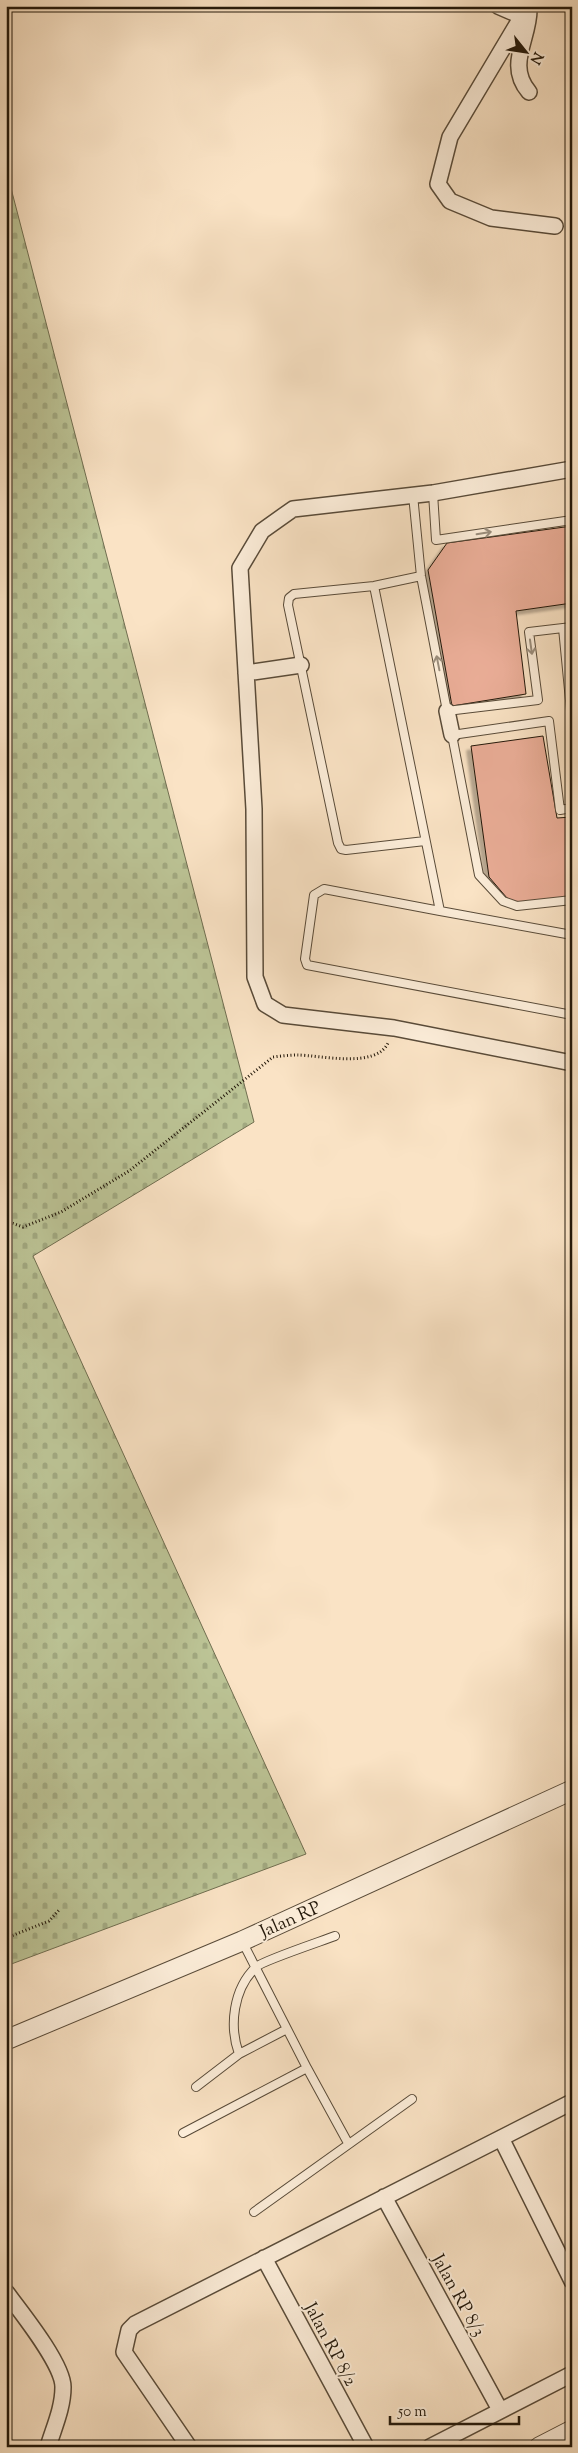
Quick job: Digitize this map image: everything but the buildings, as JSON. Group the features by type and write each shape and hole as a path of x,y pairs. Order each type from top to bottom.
{"street":[{"path":"498,6 526,10"},
{"path":"526,10 529,20 518,55 524,86 529,92"},
{"path":"526,10 450,137 438,184 450,201 491,218 555,226"},
{"path":"572,468 434,493 293,509 262,531 240,568 254,809 255,977 264,1004 283,1015 394,1028 572,1063"},
{"path":"246,673 301,665"},
{"path":"447,711 452,735"},
{"name":"Jalan RP","path":"6,2040 242,1941 572,1790"},
{"path":"189,2447 124,2352 129,2330 135,2324 572,2102"},
{"path":"501,2138 572,2281"},
{"name":"Jalan RP 8/3","path":"384,2197 500,2410"},
{"name":"Jalan RP 8/2","path":"264,2258 366,2447"},
{"path":"6,2292 54,2360 63,2384 61,2405 48,2447"},
{"path":"430,2447 572,2374"},
{"path":"539,2447 572,2430"}],"lane":[{"path":"434,493 436,540 572,520"},
{"path":"414,495 421,576 447,711 538,700 529,632 572,626"},
{"path":"421,576 374,586 294,594 289,598 288,605 338,843 341,849 346,850 424,840"},
{"path":"374,586 424,840 440,911"},
{"path":"563,628 572,721"},
{"path":"572,808 560,810 549,721 452,735 479,875 503,901 517,906 572,900"},
{"path":"572,935 324,889 318,890 314,895 305,959 307,964 572,1015"},
{"path":"239,2054 232,2037 237,1995 256,1966 335,1936"},
{"path":"242,1941 348,2143"},
{"path":"196,2087 239,2054 287,2029"},
{"path":"183,2133 308,2068"},
{"path":"254,2212 412,2099"}],"path":[{"path":"6,1221 23,1226 61,1212 121,1176 274,1057 296,1055 348,1059 370,1057 386,1047 394,1028"},
{"path":"6,1938 49,1921 59,1910"}],"green space":[{"path":"6,169 254,1122 33,1256 306,1854 6,1966"}]}
